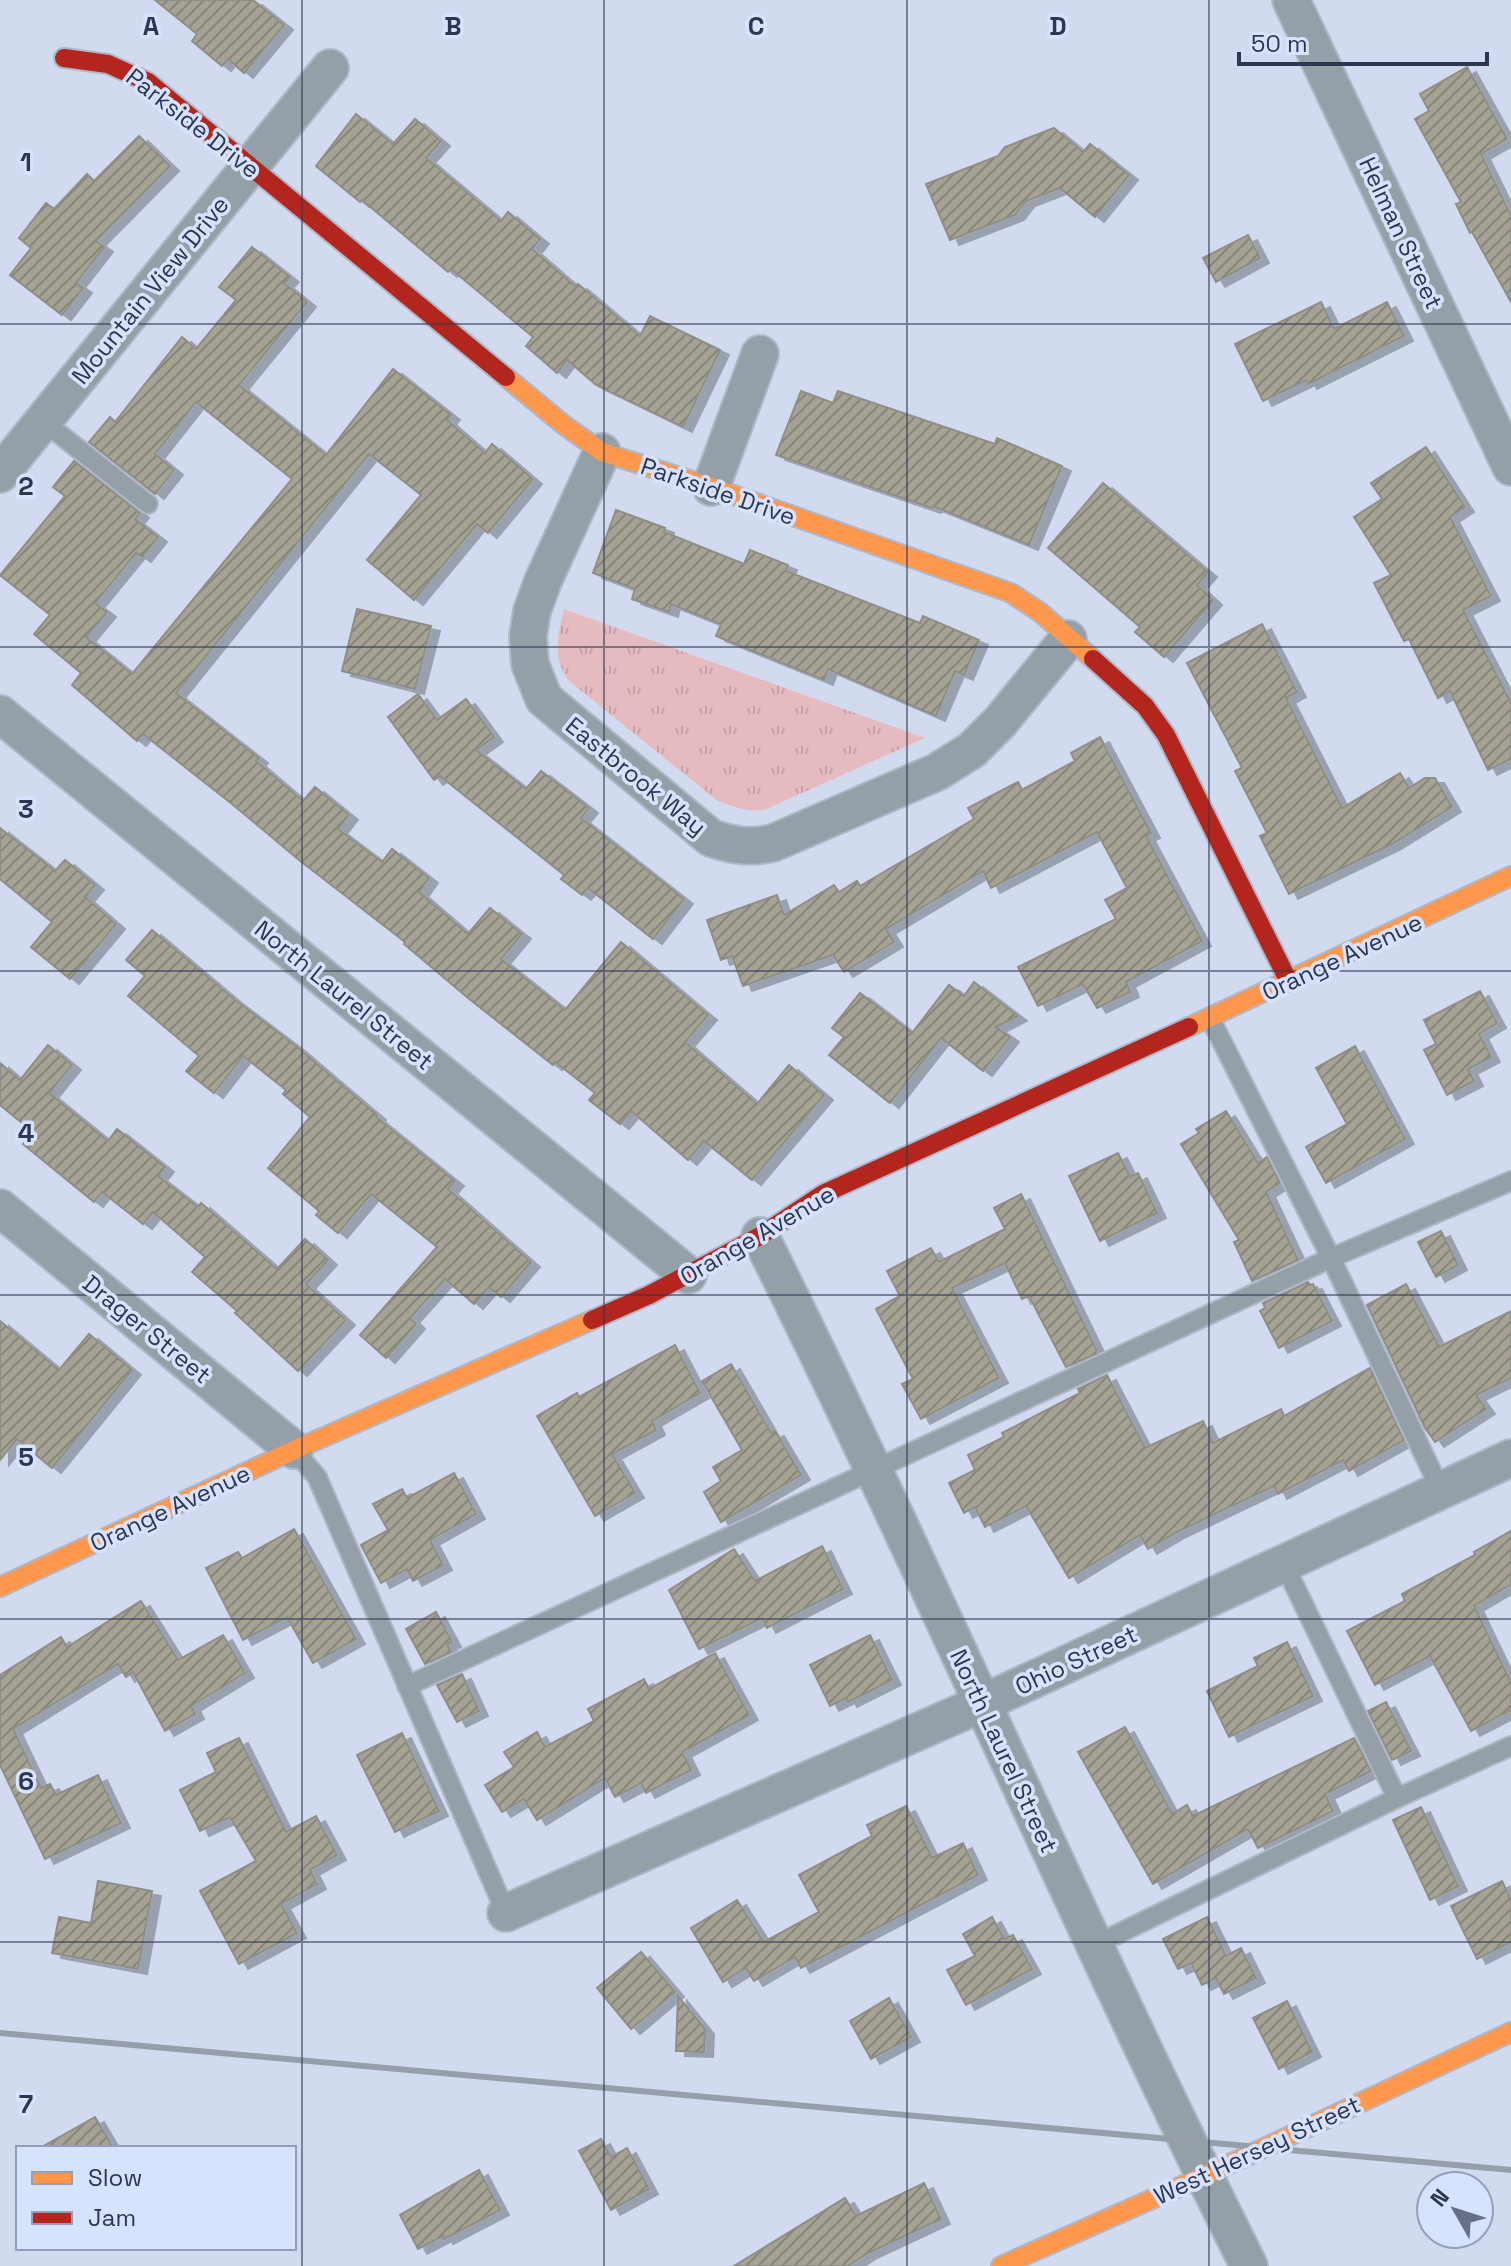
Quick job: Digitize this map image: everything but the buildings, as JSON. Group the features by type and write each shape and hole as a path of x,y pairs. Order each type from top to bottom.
{"street":[{"name":"Helman Street","path":"1291,0 1511,467"},
{"name":"Parkside Drive","path":"64,58 101,61 124,67 148,82 564,425 602,452 711,487 1011,593 1041,613 1145,706 1166,735 1289,982"},
{"name":"Mountain View Drive","path":"0,474 330,68"},
{"path":"711,487 760,354"},
{"name":"Eastbrook Way","path":"602,452 532,611 528,636 530,664 544,699 711,838 753,847 773,843 937,772 972,750 1000,722 1068,639"},
{"name":"North Laurel Street","path":"0,714 688,1275"},
{"name":"Orange Avenue","path":"0,1587 294,1450 649,1295 760,1236 823,1194 1289,982 1511,876"},
{"name":"Drager Street","path":"0,1208 294,1450"},
{"name":"North Laurel Street","path":"760,1236 983,1703 1093,1946 1249,2266"},
{"name":"Ohio Street","path":"506,1913 983,1703 1511,1458"},
{"name":"West Hersey Street","path":"1001,2266 1204,2176 1511,2032"}],"lane":[{"path":"43,421 148,504"},
{"path":"1210,1018 1331,1258 1441,1491"},
{"path":"407,1686 1331,1258 1511,1181"},
{"path":"294,1450 317,1477 506,1913"},
{"path":"1284,1564 1397,1798"},
{"path":"1093,1946 1511,1746"}],"green space":[{"path":"564,609 925,738 764,810 746,810 718,801 568,680 558,654"}],"railway":[{"path":"0,2033 1511,2170"}],"traffic: slow":[{"path":"506,377 602,452 711,487 1011,593 1041,613 1093,659"},
{"path":"1189,1027 1511,876"},
{"path":"0,1587 294,1450 592,1320"},
{"path":"1001,2266 1204,2176 1511,2032"}],"traffic: jam":[{"path":"64,58 108,64 148,82 506,377"},
{"path":"1093,659 1145,706 1166,735 1289,982"},
{"path":"592,1320 649,1295 760,1236 823,1194 1189,1027"}]}
